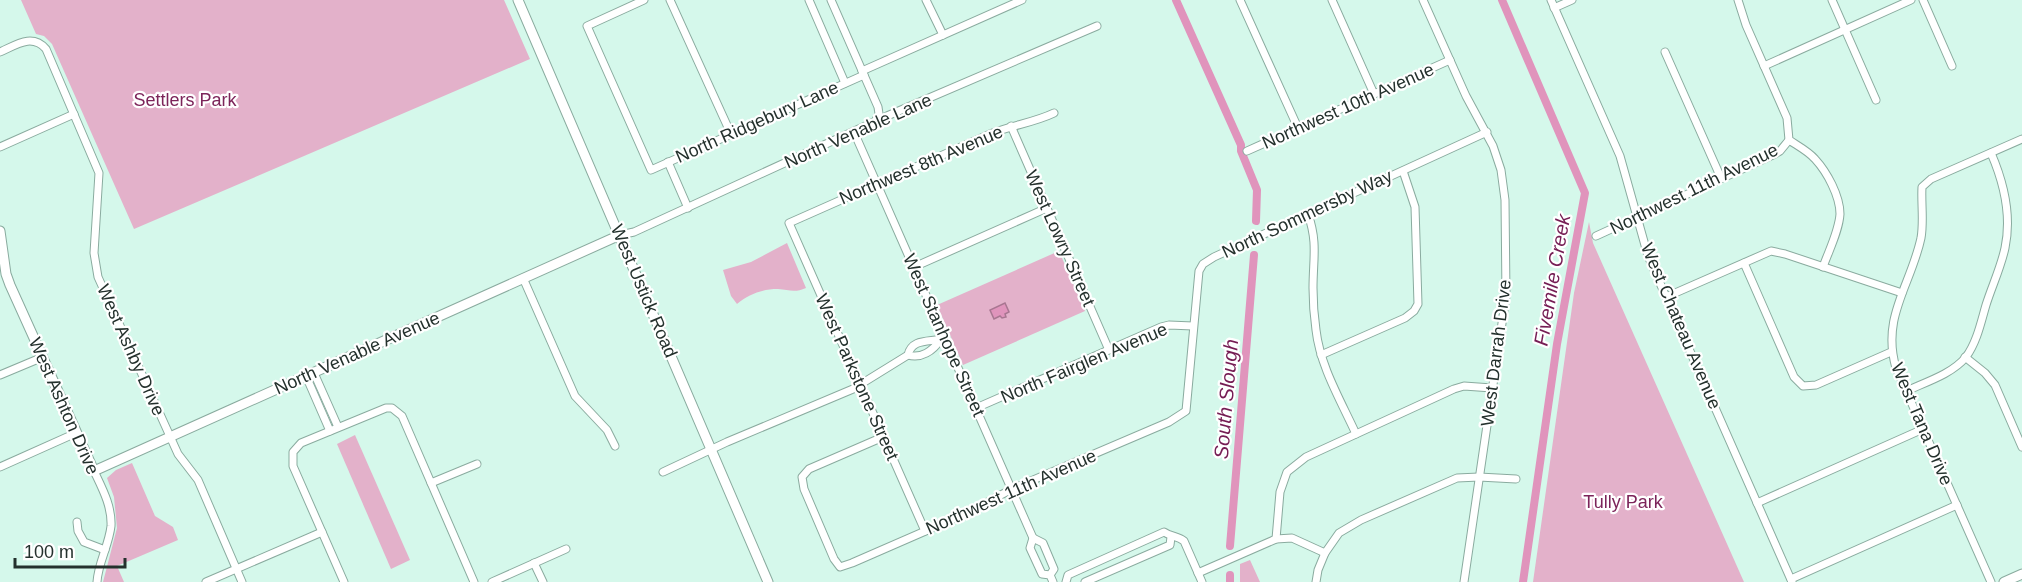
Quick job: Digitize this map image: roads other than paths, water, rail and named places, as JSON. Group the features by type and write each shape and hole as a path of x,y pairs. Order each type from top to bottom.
{"street":[{"name":"West Ustick Road","path":"518,0 768,582"},
{"name":"North Ridgebury Lane","path":"644,0 587,26 651,170 1022,0"},
{"path":"670,0 731,134"},
{"path":"809,0 845,83"},
{"path":"831,0 878,107 879,114 875,122"},
{"path":"926,0 943,35"},
{"path":"1240,0 1298,128"},
{"path":"1332,0 1374,94"},
{"name":"West Darrah Drive","path":"1423,0 1466,96 1487,132 1501,170 1505,200 1506,296 1464,582"},
{"name":"West Chateau Avenue","path":"1551,0 1620,156 1648,256 1792,580"},
{"path":"1554,8 1572,0"},
{"path":"1738,0 1746,25 1787,118 1789,140 1815,159 1824,171 1837,198 1840,212 1838,222 1823,267"},
{"path":"1832,0 1875,100"},
{"path":"1764,66 1911,0"},
{"path":"1923,0 1952,66"},
{"name":"North Venable Lane","path":"620,236 634,232 875,122 1097,26"},
{"name":"West Ashby Drive","path":"0,52 30,40 46,49 99,173 94,252 98,277 181,460 198,480 242,582"},
{"path":"1665,52 1721,178"},
{"name":"Northwest 10th Avenue","path":"1247,152 1450,60"},
{"name":"Northwest 8th Avenue","path":"789,224 1011,126 1035,122 1054,113"},
{"path":"0,147 74,114"},
{"name":"West Lowry Street","path":"1011,126 1109,350"},
{"name":"West Stanhope Street","path":"854,132 943,339 1033,538 1042,543 1054,569 1052,579 1042,574 1030,548 1033,538"},
{"name":"North Sommersby Way","path":"1180,415 1185,411 1198,271 1203,264 1487,132"},
{"path":"1906,391 1944,374 1965,357 1974,341 2005,249 2007,229 2005,193 2001,176 1990,153 2022,139"},
{"name":"Northwest 11th Avenue","path":"1596,236 1773,155 1780,151 1789,140"},
{"name":"West Tana Drive","path":"1990,153 1931,179 1922,186 1921,238 1890,334 1891,352 1906,391 1991,582"},
{"path":"668,162 688,208"},
{"path":"1321,355 1405,318 1414,311 1418,304 1415,207 1403,171"},
{"path":"914,267 1047,208"},
{"path":"1308,214 1314,231 1314,298 1316,332 1321,355 1356,434"},
{"name":"West Parkstone Street","path":"789,224 925,531"},
{"name":"West Ashton Drive","path":"0,231 6,274 110,512 111,527 97,582"},
{"name":"North Venable Avenue","path":"94,471 620,236"},
{"path":"1666,297 1771,251 1902,293"},
{"path":"1744,263 1794,377 1803,386 1816,385 1891,352"},
{"path":"523,278 575,396 607,429 615,446"},
{"name":"North Fairglen Avenue","path":"976,408 1161,327 1193,326"},
{"path":"908,355 912,357 925,355 943,339"},
{"path":"663,472 860,385 908,355 909,350 918,342 943,339"},
{"path":"0,375 43,357"},
{"path":"1965,357 1985,373 1995,385 2022,447"},
{"path":"310,374 338,428"},
{"path":"310,374 330,431"},
{"path":"1276,539 1281,492 1287,472 1306,457 1454,389 1464,386 1492,388"},
{"path":"344,582 293,466 294,452 301,443 380,409 392,408 402,416 474,582"},
{"name":"Northwest 11th Avenue","path":"883,436 809,469 802,477 804,489 834,560 840,567 925,531 1012,489 1169,422 1180,415"},
{"path":"1757,503 1923,429"},
{"path":"0,467 76,433"},
{"path":"431,483 477,464"},
{"path":"1316,582 1325,553 1339,533 1361,520 1457,478 1516,479"},
{"path":"1792,580 1957,505"},
{"path":"77,522 78,531 84,542 105,550"},
{"path":"206,582 322,532"},
{"path":"1066,582 1068,575 1164,532 1184,542 1203,582"},
{"path":"1085,582 1170,545 1171,537"},
{"path":"1198,573 1276,539 1292,538 1325,553"},
{"path":"492,582 566,549"},
{"path":"534,563 543,582"},
{"path":"2004,582 2022,574"}],"waterway":[{"name":"South Slough","path":"1176,0 1241,145 1241,151 1257,190 1256,221"},
{"name":"Fivemile Creek","path":"1502,0 1585,193 1557,344 1523,582"},
{"name":"South Slough","path":"1230,546 1254,255"},
{"name":"South Slough","path":"1230,575 1230,582"}],"park label":[{"name":"Settlers Park","path":"185,100"},
{"name":"Tully Park","path":"1623,502"}]}
